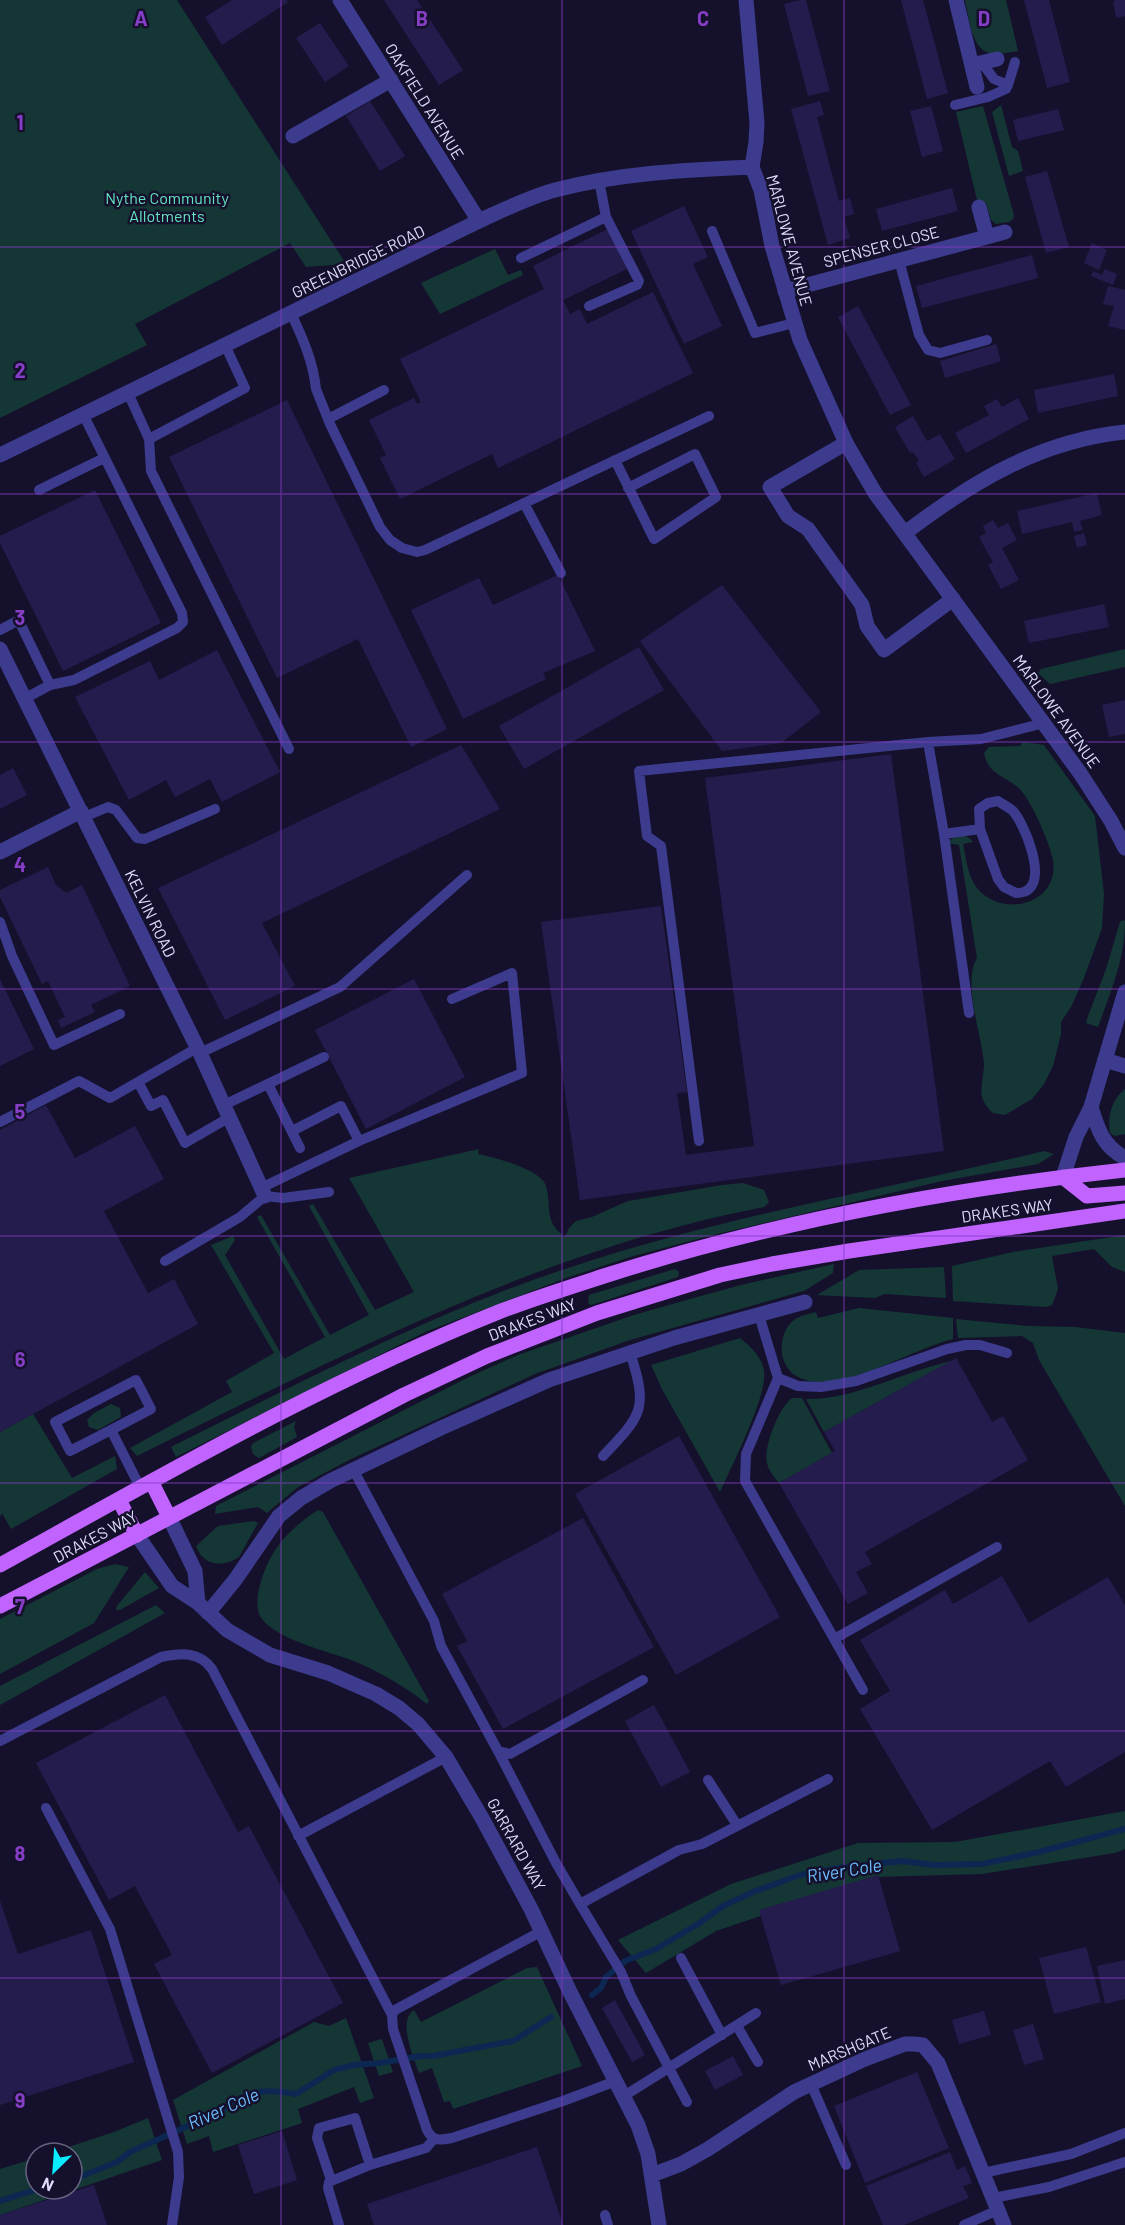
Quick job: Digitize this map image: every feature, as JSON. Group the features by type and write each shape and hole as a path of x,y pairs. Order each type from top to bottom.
{"main road":[{"name":"DRAKES WAY","path":"0,1565 289,1410 381,1364 504,1310 680,1252 760,1232 853,1212 1063,1177 1125,1170"},
{"path":"1063,1177 1087,1196 1125,1193"},
{"name":"DRAKES WAY","path":"0,1606 393,1400 540,1334 666,1291 720,1275 772,1264 1125,1211"},
{"path":"146,1486 169,1517"},
{"path":"119,1500 136,1534"}],"street":[{"name":"OAKFIELD AVENUE","path":"340,0 479,221"},
{"name":"MARLOWE AVENUE","path":"746,0 757,123 752,167 761,190 772,246 794,323 846,443 869,484 1080,773 1111,821 1125,848"},
{"path":"956,0 984,62 977,87"},
{"path":"293,136 391,80"},
{"name":"GREENBRIDGE ROAD","path":"0,455 479,221 530,199 555,190 599,180 678,170 752,167"},
{"path":"979,207 987,237"},
{"name":"SPENSER CLOSE","path":"785,291 1005,232"},
{"path":"905,533 965,489 1009,466 1072,442 1125,432"},
{"path":"846,443 770,487 788,516 808,529 856,596 864,608 867,626 884,650 953,599"},
{"name":"KELVIN ROAD","path":"0,651 83,814 264,1191"},
{"path":"0,852 83,814"},
{"path":"1063,1177 1076,1137 1091,1107 1125,992"},
{"path":"1105,1060 1125,1066"},
{"path":"1091,1107 1101,1137 1112,1150 1125,1158"},
{"path":"169,1517 195,1570 203,1608 235,1580 279,1516 301,1498 353,1469 549,1380 630,1352 805,1302"},
{"name":"GARRARD WAY","path":"136,1534 172,1586 203,1608 227,1630 261,1651 336,1676 376,1694 399,1708 418,1724 446,1757 499,1848 644,2139 659,2225"},
{"name":"MARSHGATE","path":"652,2175 708,2150 762,2112 811,2084 904,2044 923,2045 938,2063 999,2211"}],"lane":[{"path":"984,62 994,79 1008,85"},
{"path":"955,105 1001,93 1008,85 1015,62"},
{"path":"589,306 639,283 606,217 599,180"},
{"path":"521,258 606,217"},
{"path":"712,231 755,333 794,323"},
{"path":"899,260 919,335 928,350 940,353 987,340"},
{"path":"291,313 309,352 314,368 316,389 328,419 381,527 390,540 402,548 417,552 709,416"},
{"path":"149,439 245,388 225,345"},
{"path":"328,419 384,390"},
{"path":"128,393 149,439 151,471 289,749"},
{"path":"24,699 50,685 74,680 177,628 183,622 182,613 83,414"},
{"path":"615,460 628,488 654,539 716,496 695,454 628,488"},
{"path":"39,490 104,458"},
{"path":"524,503 561,573"},
{"path":"0,630 15,622 20,623 50,685"},
{"path":"699,1142 661,846 646,837 639,771 928,742 981,739 1044,723"},
{"path":"928,742 944,834 969,1014"},
{"path":"998,801 1012,810 1032,848 1035,870 1033,884 1027,891 1016,894 1004,887 998,879 980,829 979,809 988,803 998,801"},
{"path":"83,814 108,807 116,810 136,838 145,839 215,809"},
{"path":"944,834 980,829"},
{"path":"0,1122 79,1081 110,1098 198,1050 340,987 467,875"},
{"path":"0,922 12,956 54,1045 120,1014"},
{"path":"165,1261 240,1217 264,1191 358,1141 522,1073 512,973 452,999"},
{"path":"138,1082 151,1106 163,1100 185,1143 268,1083 324,1057"},
{"path":"268,1083 300,1148"},
{"path":"292,1131 340,1106 358,1141"},
{"path":"264,1191 283,1198 329,1192"},
{"path":"759,1315 778,1378 746,1454 745,1481 863,1690"},
{"path":"778,1378 798,1386 821,1387 855,1381 947,1348 981,1345 1006,1353"},
{"path":"603,1456 631,1426 641,1402 640,1385 630,1352"},
{"path":"136,1380 151,1409 111,1430 70,1451 55,1422 136,1380"},
{"path":"111,1430 146,1486"},
{"path":"353,1469 434,1621 441,1646 556,1863 621,1972 630,1996 687,2102"},
{"path":"834,1639 997,1547"},
{"path":"0,1741 161,1657 190,1654 204,1660 212,1669 392,2015 393,2029 407,2072 427,2130 434,2139 453,2138 616,2081"},
{"path":"498,1751 510,1754 643,1680"},
{"path":"298,1836 446,1757"},
{"path":"580,1904 679,1850 702,1844 828,1779"},
{"path":"708,1780 737,1825"},
{"path":"46,1808 110,1929 178,2152 179,2177 172,2225"},
{"path":"392,2015 399,2007 413,1999 542,1931"},
{"path":"681,1958 722,2035"},
{"path":"624,2096 756,2013"},
{"path":"737,2026 758,2062"},
{"path":"811,2084 846,2166"},
{"path":"339,2225 328,2188 331,2180 317,2138 319,2128 355,2118 370,2165"},
{"path":"983,2173 1071,2154 1125,2133"},
{"path":"331,2180 426,2148 434,2139"},
{"path":"964,2225 1049,2187 1125,2162"}],"green space":[{"name":"Nythe Community Allotments","path":"0,0 177,0 346,264 306,267 290,243 135,324 147,345 0,418"},
{"path":"965,0 1006,0 1018,51 995,54 981,48 972,33"},
{"path":"1001,105 1012,147 1018,151 1023,171 1009,176 992,112"},
{"path":"983,106 1014,215 1009,222 996,224 991,220 986,203 978,204 956,112"},
{"path":"495,249 508,275 521,270 523,275 440,314 421,283"},
{"path":"1125,649 1125,667 1050,684 1038,673 1041,669"},
{"path":"1023,742 1044,745 1095,816 1104,894 1102,928 1084,978 1071,1007 1061,1022 1061,1034 1053,1066 1044,1084 1032,1099 1005,1115 993,1113 982,1097 983,1052 974,1010 971,981 977,958 959,845 948,843 960,836 967,837 973,842 963,844 968,867 974,884 988,898 1000,903 1027,902 1039,896 1048,887 1053,875 1053,860 1036,815 1018,787 990,767 984,753 989,747 1020,746"},
{"path":"1125,921 1123,949 1120,962 1098,1027 1086,1023 1120,922"},
{"path":"1125,1089 1125,1134 1115,1136 1110,1133 1110,1114 1120,1093"},
{"path":"479,1149 478,1154 516,1165 543,1180 548,1194 551,1219 558,1231 565,1237 569,1228 576,1221 592,1217 628,1201 743,1183 764,1190 769,1202 764,1207 681,1226 600,1250 442,1310 289,1381 137,1456 130,1448 232,1392 226,1381 274,1353 211,1245 233,1236 235,1240 225,1255 284,1359 325,1337 257,1217 261,1215 330,1335 369,1315 309,1206 313,1204 375,1310 414,1292 349,1178"},
{"path":"1044,1151 1054,1154 1038,1164 942,1181 709,1236 630,1257 566,1278 425,1332 176,1457 171,1447 414,1328 565,1269 624,1250 743,1219"},
{"path":"1125,1235 1125,1272 1112,1267 1094,1249 1052,1256 1058,1289 1052,1305 1046,1307 953,1301 952,1266 1013,1252"},
{"path":"834,1264 833,1273 804,1291 630,1340 535,1374 351,1459 298,1487 267,1513 258,1507 215,1514 216,1506 469,1377 518,1355 634,1315 741,1285"},
{"path":"944,1267 946,1298 885,1294 875,1298 817,1295 859,1270"},
{"path":"675,1269 679,1272 678,1277 591,1305 588,1303 589,1295"},
{"path":"859,1308 953,1318 953,1339 871,1371 838,1380 814,1382 792,1373 784,1361 782,1346 785,1331 794,1320 816,1312 818,1318"},
{"path":"956,1319 1028,1326 1075,1327 1125,1333 1125,1506 1039,1360 1033,1343 1022,1336 958,1338"},
{"path":"740,1338 761,1361 764,1382 755,1413 720,1492 663,1391 651,1365"},
{"path":"951,1361 824,1432 806,1399 841,1395"},
{"path":"792,1398 802,1398 832,1453 779,1483 768,1466 767,1448 777,1419"},
{"path":"111,1404 120,1408 121,1417 98,1430 89,1427 87,1420 94,1413"},
{"path":"33,1414 72,1478 115,1456 117,1469 11,1529 2,1513 0,1517 0,1432"},
{"path":"296,1421 294,1427 297,1437 259,1458 253,1454 251,1447 253,1443"},
{"path":"318,1510 323,1512 429,1701 427,1704 404,1687 370,1668 281,1634 270,1627 259,1614 257,1603 259,1591 272,1555 292,1530"},
{"path":"254,1521 258,1523 239,1557 233,1561 214,1563 203,1558 199,1553 196,1546 218,1526"},
{"path":"115,1564 129,1567 94,1623 0,1674 0,1619 97,1569"},
{"path":"145,1572 159,1588 120,1610 116,1610 117,1606"},
{"path":"156,1605 165,1613 0,1705 0,1686"},
{"path":"1125,1811 1125,1849 1115,1853 982,1874 875,1877 716,1931 646,1973 618,1940 731,1884 858,1843 955,1842"},
{"path":"537,1967 582,2066 453,2109 450,2101 444,2102 432,2068 419,2073 408,2040 409,2015 414,2010 421,2022 527,1968"},
{"path":"346,2018 374,2098 360,2103 354,2087 298,2109 302,2123 213,2152 209,2136 187,2144 173,2100 314,2022 329,2026"},
{"path":"382,2039 393,2072 379,2076 368,2043"},
{"path":"148,2118 162,2160 84,2186 84,2142"},
{"path":"24,2162 24,2201 41,2201 0,2215 0,2169"}],"building":[{"path":"232,0 287,0 288,2 222,45 205,17"},
{"path":"384,0 417,0 463,70 439,85"},
{"path":"806,0 830,91 808,96 784,4"},
{"path":"901,0 923,0 948,93 927,99"},
{"path":"1024,0 1049,0 1070,82 1047,88"},
{"path":"1125,0 1125,16 1116,18 1113,1"},
{"path":"320,23 349,66 325,82 296,38"},
{"path":"370,101 405,156 380,171 346,116"},
{"path":"820,101 824,115 817,117 839,201 850,198 854,214 844,217 850,238 828,245 791,109"},
{"path":"931,106 943,151 922,157 910,111"},
{"path":"1058,109 1064,130 1018,141 1013,120"},
{"path":"1047,171 1069,247 1046,253 1025,177"},
{"path":"952,188 958,211 882,231 876,209"},
{"path":"684,206 708,257 693,264 722,326 684,344 631,231"},
{"path":"608,229 627,269 563,300 570,314 580,309 587,324 653,292 693,373 498,468 492,454 400,499 380,458 386,455 369,420 414,398 417,404 421,402 400,359 544,289 533,266"},
{"path":"1092,243 1107,250 1099,270 1084,263"},
{"path":"1032,255 1038,278 922,308 916,286"},
{"path":"1105,269 1117,274 1113,285 1091,276 1093,271 1102,275"},
{"path":"1108,286 1125,290 1125,330 1108,326 1114,306 1103,304"},
{"path":"858,306 911,405 890,415 838,317"},
{"path":"996,344 1001,361 945,378 940,361"},
{"path":"1114,374 1118,396 1038,413 1034,390"},
{"path":"1018,398 1029,419 966,453 955,433 989,415 984,406 997,399 1002,407"},
{"path":"287,400 447,729 411,747 358,639 277,678 169,457"},
{"path":"913,416 927,441 940,434 955,459 924,477 916,463 919,461 913,452 910,453 895,427"},
{"path":"95,490 161,623 63,671 0,543 0,536"},
{"path":"1097,493 1102,515 1080,521 1083,530 1074,532 1072,522 1022,534 1017,511"},
{"path":"993,520 998,528 1008,523 1017,540 1002,548 1019,580 1001,589 988,565 993,562 979,537 986,533 983,526"},
{"path":"1084,533 1087,545 1077,548 1074,536"},
{"path":"558,575 595,651 543,673 546,679 463,719 411,610 479,578 493,605"},
{"path":"722,585 821,712 781,743 722,751 640,641"},
{"path":"1104,604 1109,627 1029,643 1024,621"},
{"path":"639,647 664,690 524,769 499,726"},
{"path":"217,650 280,772 222,802 210,779 175,797 166,780 129,800 75,697 150,661 159,680"},
{"path":"1125,700 1125,734 1109,737 1102,705"},
{"path":"461,745 500,809 262,923 295,986 225,1020 158,888"},
{"path":"891,754 944,1151 580,1200 541,922 661,906 687,1092 677,1093 686,1155 754,1146 705,778"},
{"path":"13,768 27,795 0,809 0,775"},
{"path":"48,867 56,885 66,893 82,885 130,986 91,1005 95,1012 61,1028 58,1020 65,1017 48,981 42,984 0,897 0,890"},
{"path":"0,979 34,1049 0,1066"},
{"path":"414,979 465,1077 366,1129 315,1030"},
{"path":"46,1105 75,1158 135,1126 164,1179 104,1211 148,1293 174,1279 198,1324 0,1432 0,1130"},
{"path":"956,1358 992,1422 1003,1416 1028,1460 865,1552 872,1564 856,1572 868,1593 848,1604 779,1483 835,1451 824,1432"},
{"path":"679,1436 780,1617 676,1675 575,1494"},
{"path":"583,1518 654,1647 503,1729 457,1646 467,1641 442,1594"},
{"path":"1002,1576 1029,1623 1108,1577 1125,1605 1125,1752 1066,1787 1050,1761 932,1830 860,1709 890,1691 860,1640 945,1590 953,1604"},
{"path":"165,1695 238,1832 249,1826 343,2003 212,2073 154,1964 172,1955 135,1886 109,1900 36,1763"},
{"path":"654,1705 690,1772 661,1787 625,1721"},
{"path":"878,1875 900,1951 781,1985 759,1910"},
{"path":"0,1901 18,1954 91,1930 134,2062 0,2105"},
{"path":"1086,1947 1101,2002 1054,2014 1039,1958"},
{"path":"1125,1960 1125,1999 1105,2004 1097,1966"},
{"path":"615,2000 645,2055 632,2062 602,2008"},
{"path":"984,2011 991,2035 959,2044 952,2020"},
{"path":"1033,2024 1044,2059 1024,2065 1013,2030"},
{"path":"733,2056 743,2075 715,2090 705,2071"},
{"path":"917,2072 949,2148 865,2183 834,2106"},
{"path":"282,2131 297,2180 254,2194 238,2145"},
{"path":"537,2147 563,2225 374,2225 367,2204"},
{"path":"950,2152 957,2170 965,2166 972,2183 963,2186 969,2198 904,2225 883,2225 866,2186"},
{"path":"94,2185 107,2225 0,2225 0,2215 44,2201 84,2201 84,2188"}],"waterway":[{"name":"River Cole","path":"592,1995 601,1988 606,1977 625,1961 656,1949 723,1906 800,1875 844,1867 902,1861 935,1865 982,1864 1039,1852 1125,1829"},
{"name":"River Cole","path":"84,2175 117,2162 130,2152 221,2111 239,2099 256,2092 275,2091 296,2094 334,2070 354,2065 433,2056 513,2041 551,2017"},
{"name":"River Cole","path":"0,2201 24,2193"}]}
